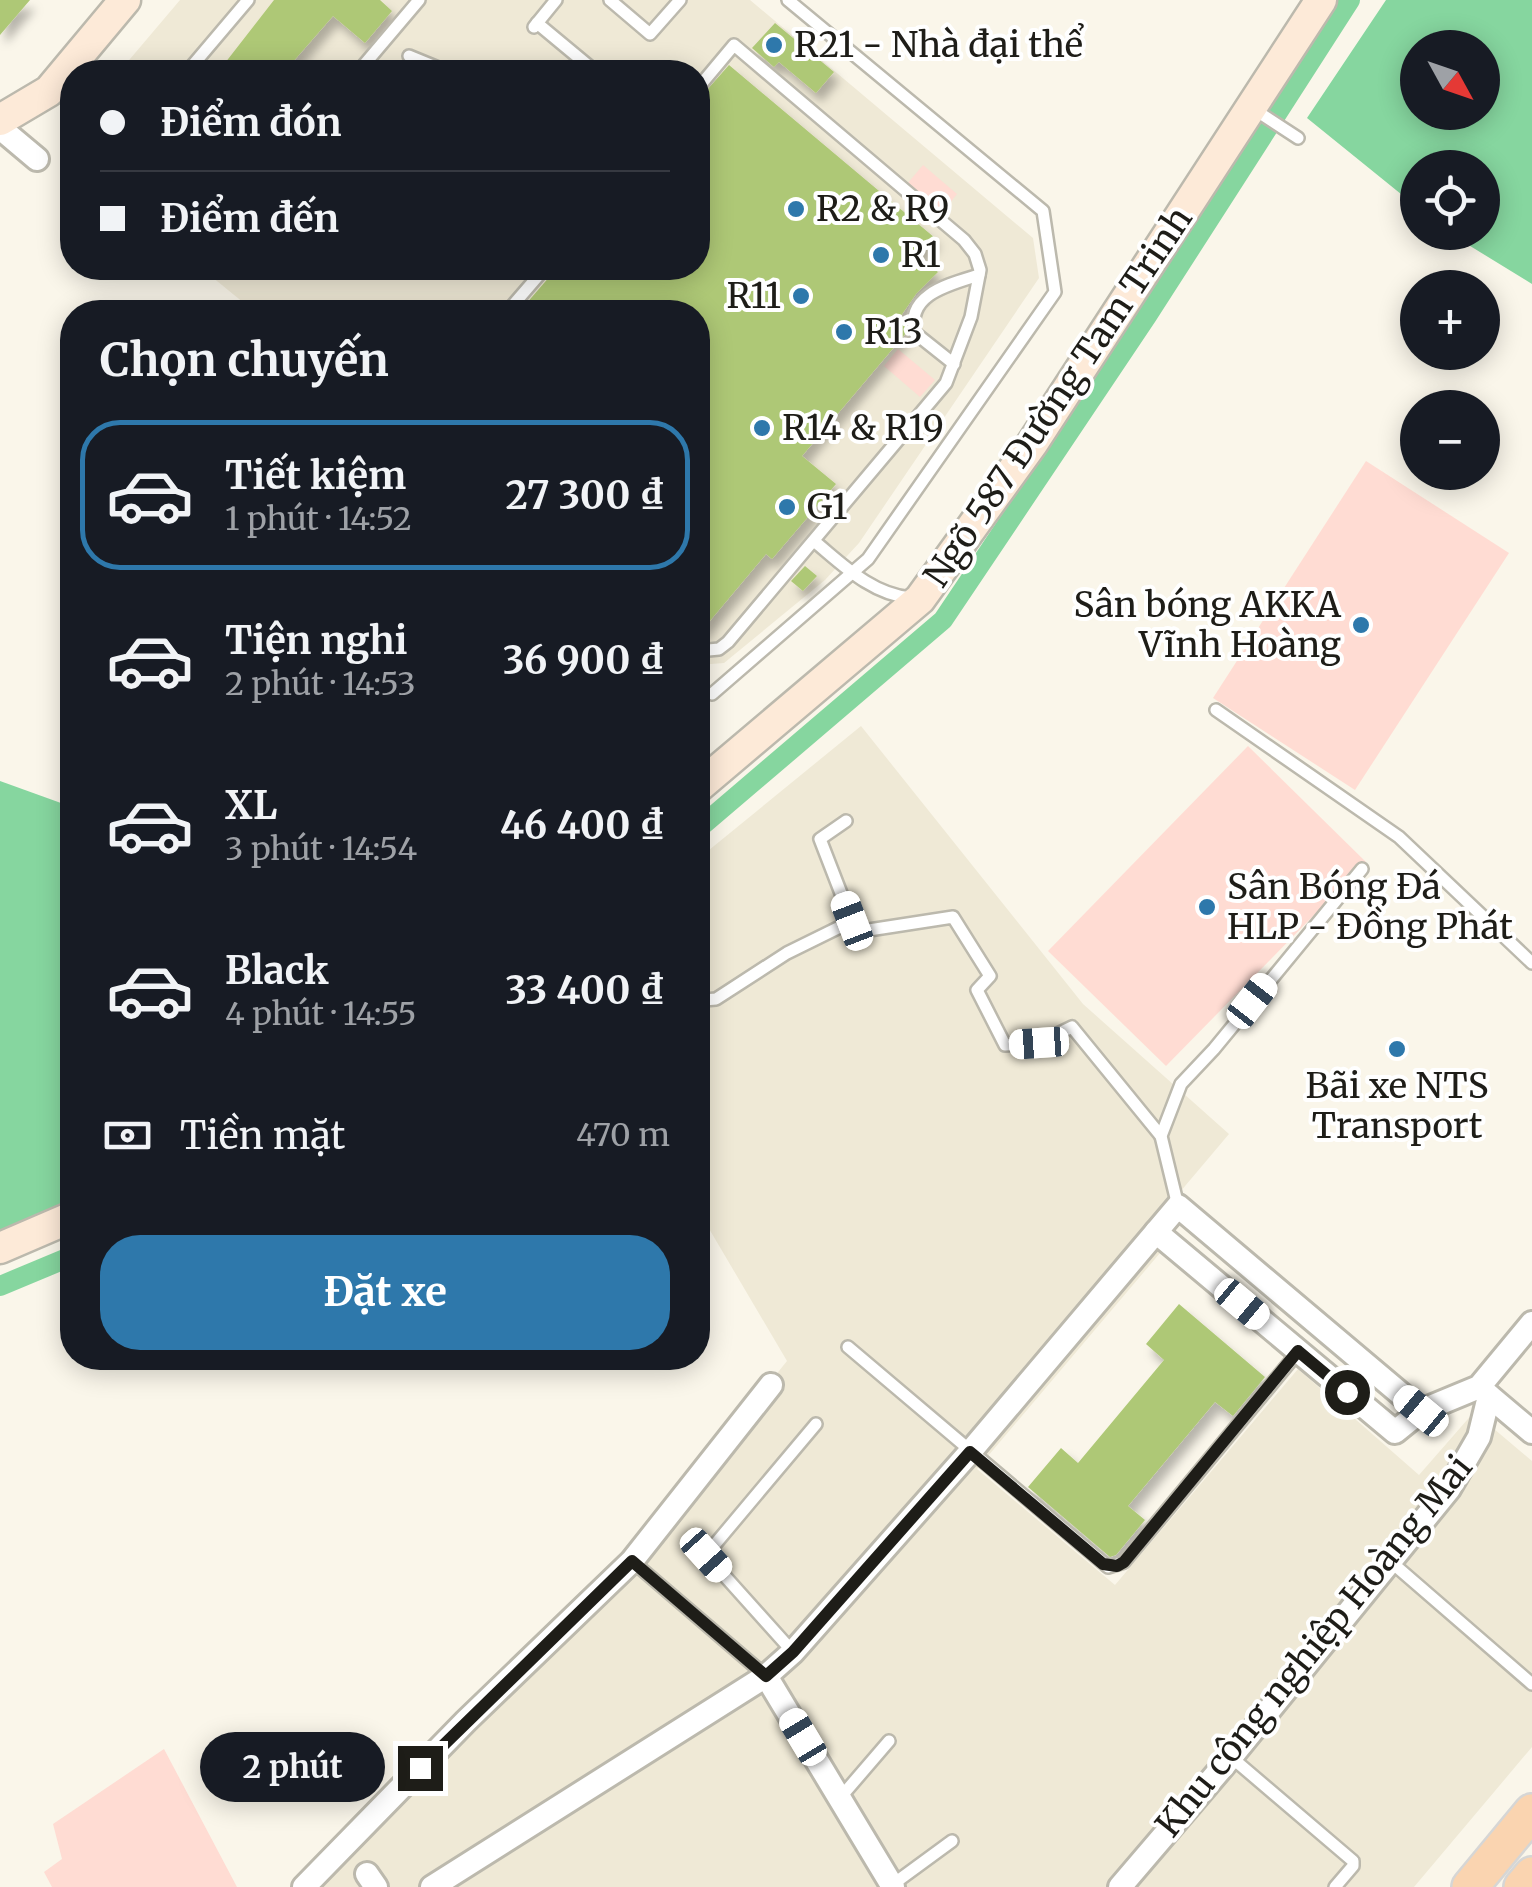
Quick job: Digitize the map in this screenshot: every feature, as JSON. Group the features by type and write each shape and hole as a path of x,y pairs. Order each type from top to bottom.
{"main road":[{"path":"1470,1887 1532,1812"},
{"path":"1522,1887 1532,1875"}],"street":[{"path":"74,60 125,0"},
{"name":"Ngõ 587 Đường Tam Trinh","path":"710,777 920,600 1032,444 1254,109 1321,0"},
{"path":"0,120 49,90 60,77"},
{"path":"0,128 36,158"},
{"path":"432,1887 766,1676 793,1652 970,1452 1178,1206"},
{"name":"Khu công nghiệp Hoàng Mai","path":"1178,1206 1421,1411"},
{"path":"0,1248 60,1222"},
{"name":"Khu công nghiệp Hoàng Mai","path":"1120,1887 1449,1489 1479,1437 1484,1391 1421,1411 1395,1432 1156,1232"},
{"path":"1532,1322 1484,1391 1532,1432"},
{"path":"1298,1351 1320,1326"},
{"path":"304,1887 466,1721 632,1561 771,1384"},
{"path":"766,1676 893,1886"}],"lane":[{"path":"197,60 248,0"},
{"path":"368,60 420,0"},
{"path":"556,0 536,25 581,60"},
{"path":"610,0 650,34 680,0"},
{"path":"712,694 868,559 1055,292 1042,211 788,0"},
{"path":"710,74 734,45 964,240 978,261 979,275 954,364 939,392 728,642 719,650 710,651"},
{"path":"410,56 420,60"},
{"path":"1254,109 1298,138"},
{"path":"954,364 915,333 914,316 926,296 935,290 979,275"},
{"path":"518,300 535,280"},
{"path":"814,541 854,574 893,596 920,600"},
{"path":"1216,710 1399,837 1532,963"},
{"path":"846,820 820,839 856,932 953,917 990,976 977,990 1004,1046 1039,1043 1072,1026 1161,1136 1178,1206"},
{"path":"1161,1136 1181,1084 1362,870"},
{"path":"710,1000 786,953 852,921"},
{"path":"848,1346 1103,1564 1117,1566 1298,1351"},
{"path":"793,1652 706,1555 816,1424"},
{"path":"632,1561 766,1676"},
{"path":"1390,1561 1532,1684"},
{"path":"840,1798 889,1741"},
{"path":"1230,1757 1353,1861 1335,1887"},
{"path":"893,1886 952,1841"}],"shaded area":[{"path":"180,0 750,0 1033,238 1039,278 859,543 825,580 724,663 710,664 710,300 240,300 216,280 710,280 710,60 129,60"},
{"path":"1386,0 1532,0 1532,284 1477,250 1500,250 1500,150 1400,150 1400,193 1307,118"},
{"path":"923,165 957,194 942,213 907,184"},
{"path":"898,349 935,380 920,397 884,366"},
{"name":"Sân bóng AKKA Vĩnh Hoàng","path":"1366,461 1400,483 1400,490 1411,490 1509,553 1355,790 1213,698"},
{"path":"861,726 1083,1004 1229,1134 1142,1237 1160,1253 977,1469 1115,1585 1298,1369 1419,1475 1474,1412 1532,1461 1532,1747 1414,1887 296,1887 629,1557 787,1361 710,1230 710,849"},
{"name":"Sân Bóng Đá HLP - Đồng Phát","path":"1248,746 1366,862 1166,1066 1048,951"},
{"path":"0,781 60,803 60,1208 0,1232"},
{"path":"164,1749 237,1887 52,1887 44,1872 62,1859 53,1824"}],"building":[{"path":"0,0 30,0 0,35"},
{"path":"274,0 380,0 392,11 365,43 333,16 294,60 227,60"},
{"path":"775,23 834,72 816,93 779,62 774,67 752,48"},
{"path":"729,65 935,238 919,257 938,272 898,320 905,325 906,333 802,456 836,484 772,559 766,554 710,621 710,300 529,300 547,280 710,280 710,86"},
{"path":"805,566 817,576 803,591 791,581"},
{"path":"1179,1304 1265,1377 1233,1416 1215,1402 1128,1506 1145,1520 1110,1557 1028,1487 1061,1448 1078,1463 1164,1360 1146,1344"}],"waterway":[{"path":"710,819 943,620 1147,316 1350,0"},
{"path":"0,1286 60,1261"}],"place":[{"name":"R21 - Nhà đại thể","path":"774,45"},
{"name":"R2 & R9","path":"796,209"},
{"name":"R1","path":"881,255"},
{"name":"R11","path":"801,296"},
{"name":"R13","path":"844,332"},
{"name":"R14 & R19","path":"762,428"},
{"name":"G1","path":"787,507"},
{"name":"Sân bóng AKKA Vĩnh Hoàng","path":"1361,625"},
{"name":"Sân Bóng Đá HLP - Đồng Phát","path":"1207,907"},
{"name":"Bãi xe NTS Transport","path":"1397,1049"}],"route":[{"path":"420,1768 632,1561 766,1676 793,1652 970,1452 1103,1564 1117,1566 1298,1351 1347,1392"}]}
